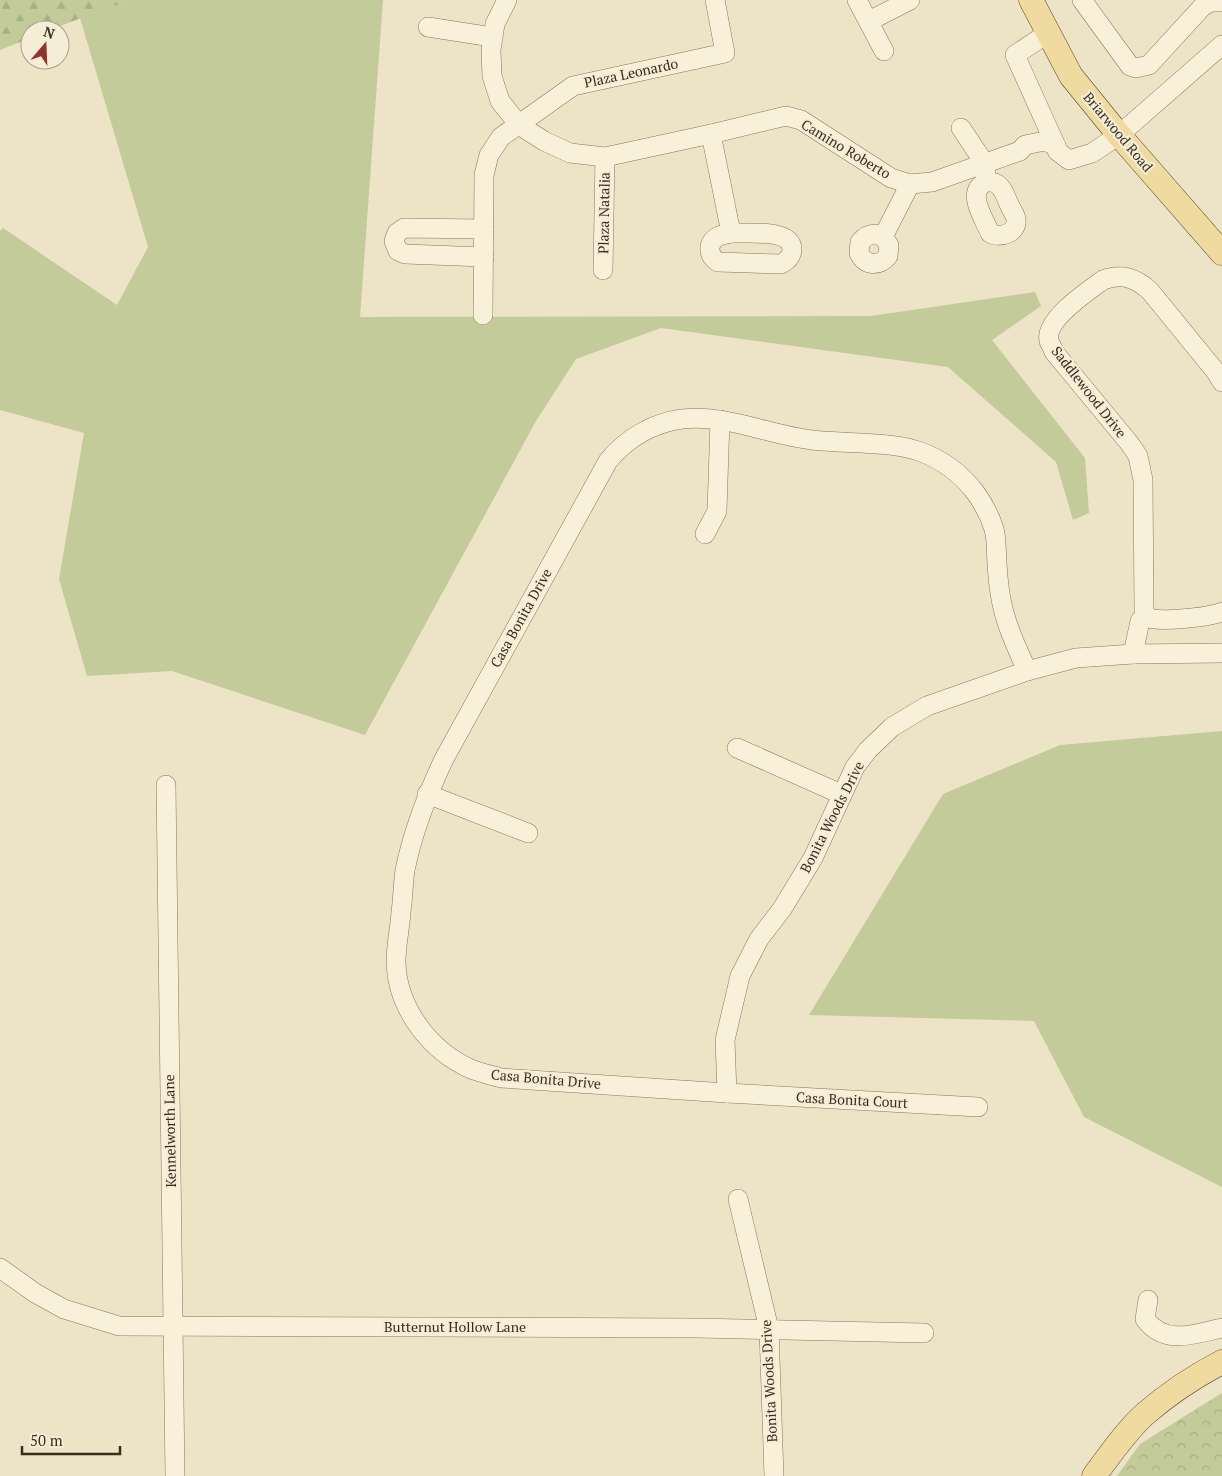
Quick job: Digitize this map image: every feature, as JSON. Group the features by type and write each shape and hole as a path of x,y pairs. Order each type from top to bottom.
{"main road":[{"name":"Briarwood Road","path":"1031,0 1071,76 1119,135 1222,252"},
{"path":"1094,1476 1145,1414 1200,1374 1222,1362"}],"street":[{"name":"Camino Roberto","path":"506,0 492,37 491,63 500,101 519,125 544,141 570,153 606,157 786,116 801,120 892,178 910,184 985,173 1020,151 1025,145 1044,140 1056,146 1057,151 1069,160 1092,153 1119,135"},
{"name":"Plaza Leonardo","path":"483,315 484,175 494,145 510,130 572,86 725,53 715,0"},
{"path":"856,0 884,51"},
{"path":"868,21 910,0"},
{"path":"1082,0 1130,66 1136,68 1149,65 1203,6 1211,2 1222,2"},
{"path":"428,27 492,37"},
{"path":"1048,33 1015,55 1056,146"},
{"path":"1119,135 1222,45"},
{"path":"961,128 985,173"},
{"path":"711,134 731,234"},
{"name":"Plaza Natalia","path":"603,270 606,157"},
{"path":"883,237 910,184"},
{"path":"484,229 404,228 397,233 394,241 398,251 405,254 484,257"},
{"name":"Saddlewood Drive","path":"1146,615 1144,611 1143,586 1142,480 1138,456 1054,352 1049,339 1050,333 1056,319 1103,280 1111,277 1128,277 1140,282 1150,291 1222,382"},
{"name":"Casa Bonita Drive","path":"727,1093 500,1078 486,1074 464,1065 444,1053 433,1043 418,1025 407,1005 398,976 396,961 405,872 414,832 427,794 444,759 608,460 627,441 653,427 681,420 707,418 811,440 905,447 933,457 958,473 976,494 992,524 997,570 1006,618 1027,671"},
{"path":"705,534 717,511 720,420"},
{"path":"1133,654 1140,621 1146,615 1156,620 1222,612"},
{"name":"Bonita Woods Drive","path":"727,1093 725,1040 740,976 759,939 782,909 812,858 856,767 864,755 892,727 928,706 1027,671 1076,658 1133,654 1222,653"},
{"path":"737,748 842,794"},
{"name":"Kennelworth Lane","path":"166,785 175,1476"},
{"path":"427,794 528,833"},
{"name":"Casa Bonita Court","path":"727,1093 978,1107"},
{"name":"Bonita Woods Drive","path":"738,1200 769,1329 774,1476"},
{"name":"Butternut Hollow Lane","path":"0,1268 35,1293 64,1308 119,1326 769,1329 924,1333"},
{"path":"1148,1300 1144,1319 1151,1328 1160,1333 1169,1336 1183,1336 1222,1328"}],"green space":[{"path":"0,0 130,0 70,22 70,20 20,20 20,42 0,50"},
{"path":"130,0 383,0 360,317 871,316 1035,292 1041,306 992,340 1085,458 1089,513 1073,520 1056,462 948,367 661,328 576,359 536,421 365,735 172,671 87,676 59,579 84,433 0,410 0,231 3,228 117,305 148,247 80,18"},
{"path":"1222,731 1222,1187 1084,1117 1034,1021 809,1015 943,794 1060,745"},
{"path":"1222,1393 1222,1476 1117,1476 1140,1444"}]}
